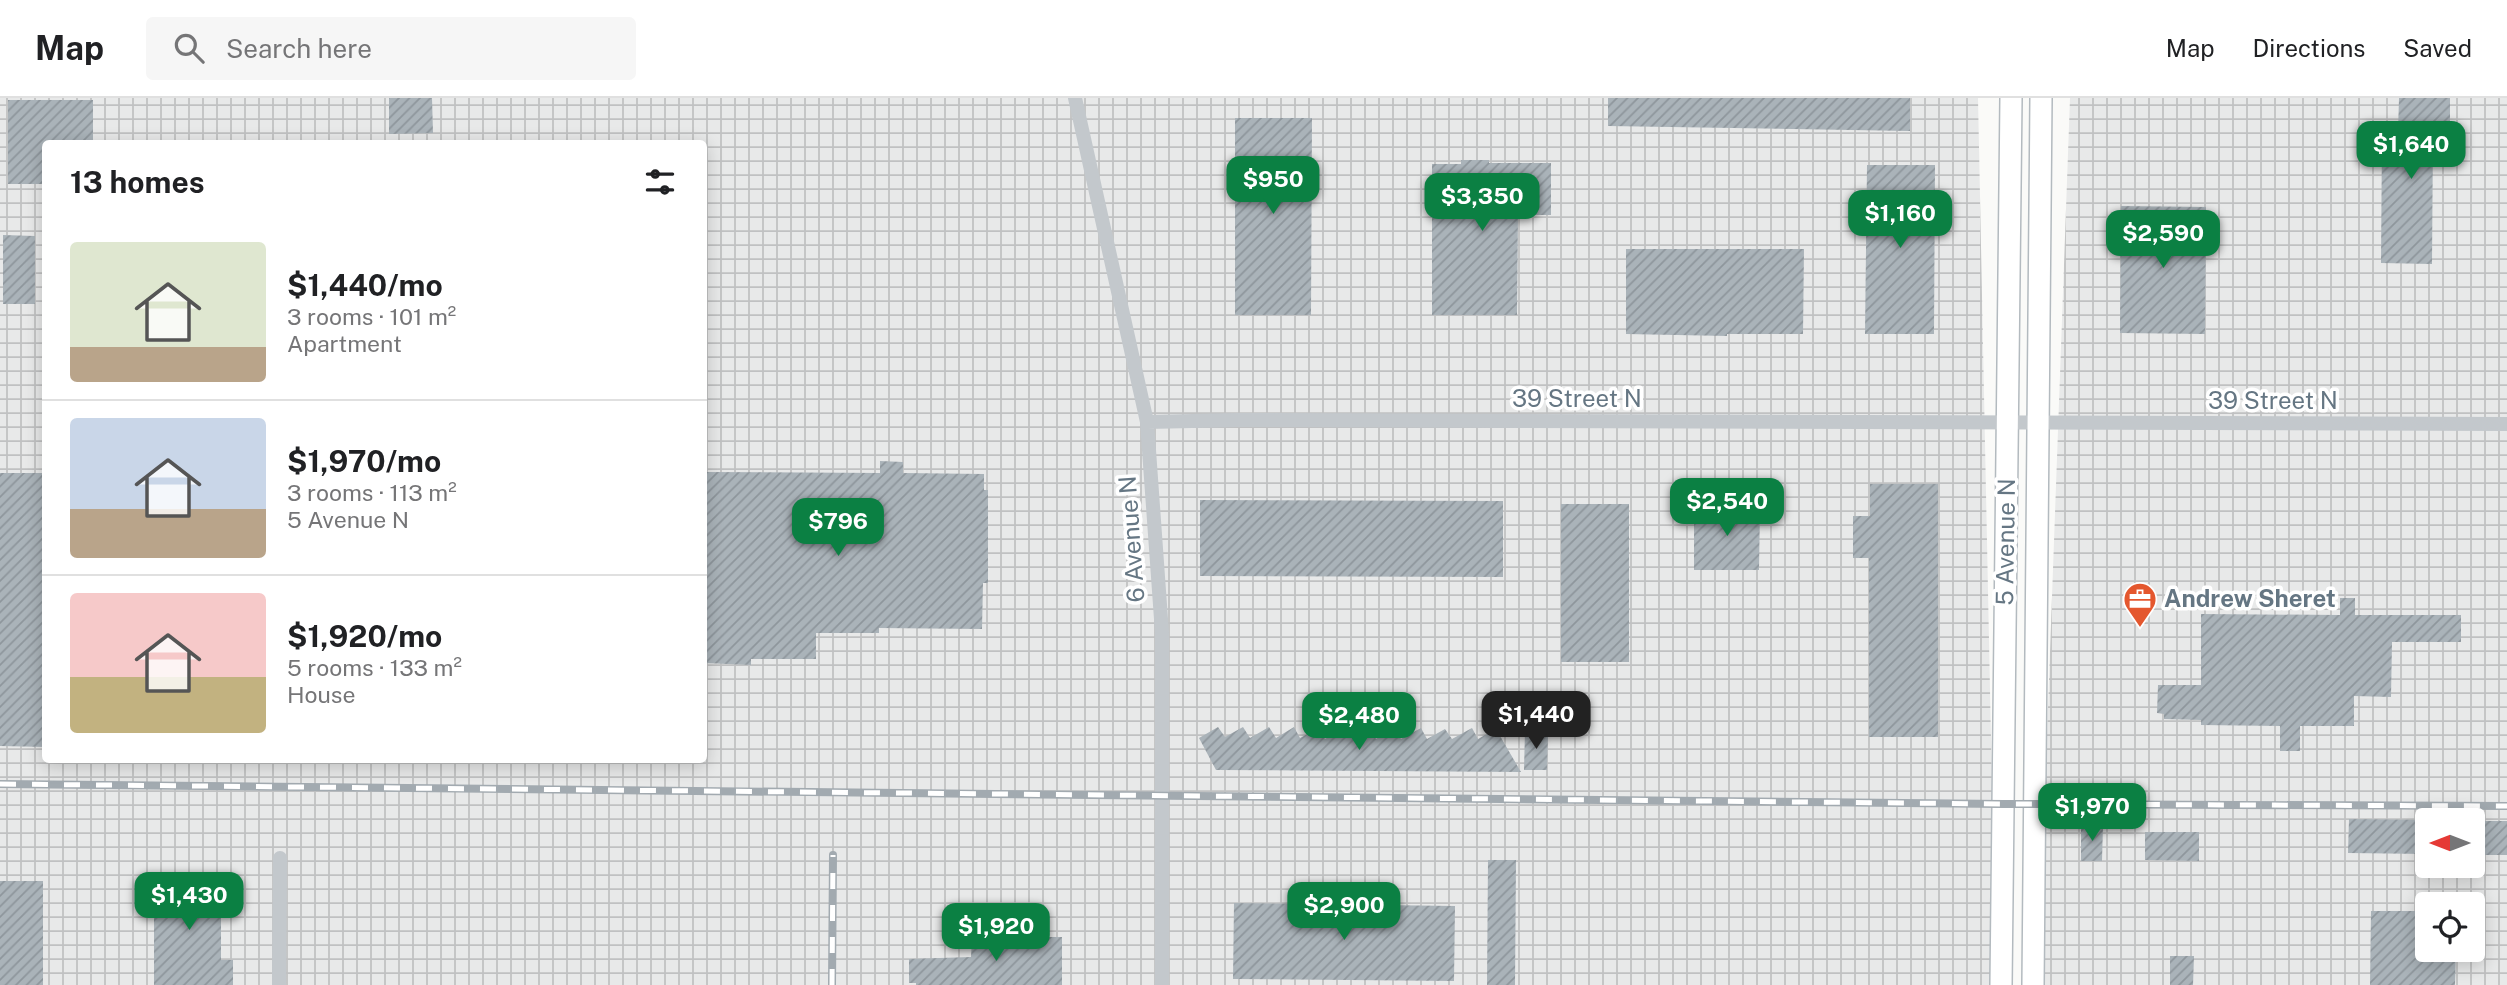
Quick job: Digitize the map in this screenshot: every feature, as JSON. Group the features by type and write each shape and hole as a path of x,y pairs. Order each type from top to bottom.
{"main road":[{"name":"5 Avenue N","path":"2001,985 2011,98"},
{"name":"5 Avenue N","path":"2033,985 2041,98"}],"street":[{"name":"6 Avenue N","path":"1075,98 1147,422 1162,633 1162,985"},
{"name":"39 Street N","path":"1147,422 1252,420 2507,424"},
{"path":"279,985 280,858"}],"shaded area":[{"path":"0,98 1978,98 1996,985 0,985"},
{"path":"2070,98 2507,98 2507,985 2038,985"}],"building":[{"path":"389,98 432,98 433,133 389,134"},
{"path":"1608,98 1910,98 1910,131 1608,126"},
{"path":"2399,98 2450,98 2450,134 2433,133 2432,264 2381,263 2382,133 2398,133"},
{"path":"8,100 93,100 93,140 42,140 42,184 8,184"},
{"path":"1235,118 1312,118 1311,315 1235,315"},
{"path":"1461,160 1551,163 1551,215 1518,215 1517,315 1432,315 1432,164 1461,164"},
{"path":"1867,165 1935,165 1934,334 1865,334"},
{"path":"2121,206 2206,207 2205,334 2120,333"},
{"path":"3,235 35,236 35,304 3,304"},
{"path":"1626,249 1804,249 1803,334 1626,334"},
{"path":"880,461 903,462 903,473 984,474 984,490 988,490 988,583 983,583 982,629 879,628 879,633 816,633 816,659 751,659 751,665 707,663 707,472 880,473"},
{"path":"0,473 42,473 42,747 0,746"},
{"path":"1870,484 1938,484 1938,737 1869,737 1869,558 1853,558 1853,516 1870,516"},
{"path":"1200,500 1503,501 1503,577 1200,576"},
{"path":"1561,504 1629,504 1629,662 1561,662"},
{"path":"1694,507 1760,507 1759,570 1694,570"},
{"path":"2340,598 2355,598 2355,615 2461,615 2461,642 2392,642 2391,697 2354,696 2354,726 2300,726 2300,751 2280,751 2280,726 2201,725 2201,720 2164,719 2164,714 2157,713 2158,685 2201,685 2201,614 2340,615"},
{"path":"1218,727 1225,737 1243,727 1250,738 1269,727 1276,738 1294,727 1300,738 1319,728 1325,739 1344,728 1351,738 1370,728 1376,739 1395,728 1401,739 1421,728 1427,739 1445,729 1452,739 1472,728 1478,739 1496,729 1521,772 1216,770 1199,738"},
{"path":"1525,731 1548,732 1547,770 1524,770"},
{"path":"2349,819 2415,820 2415,854 2348,853"},
{"path":"2485,821 2507,821 2507,855 2485,855"},
{"path":"2081,825 2103,825 2102,861 2081,861"},
{"path":"2145,832 2199,832 2199,861 2145,860"},
{"path":"1488,860 1516,860 1515,985 1487,985"},
{"path":"154,876 221,876 221,960 233,960 233,985 154,985"},
{"path":"0,881 43,881 43,985 0,985"},
{"path":"1234,903 1455,906 1454,981 1233,979"},
{"path":"2371,911 2415,911 2415,962 2456,962 2455,985 2370,985"},
{"path":"1027,928 1040,928 1040,937 1062,937 1062,985 909,983 909,959 971,957 972,937 1027,937"},
{"path":"2170,956 2194,956 2193,985 2170,985"}],"railway":[{"path":"0,784 2003,804 2507,806"},
{"path":"832,985 833,855"}],"place":[{"name":"Andrew Sheret","path":"2140,629"}]}
